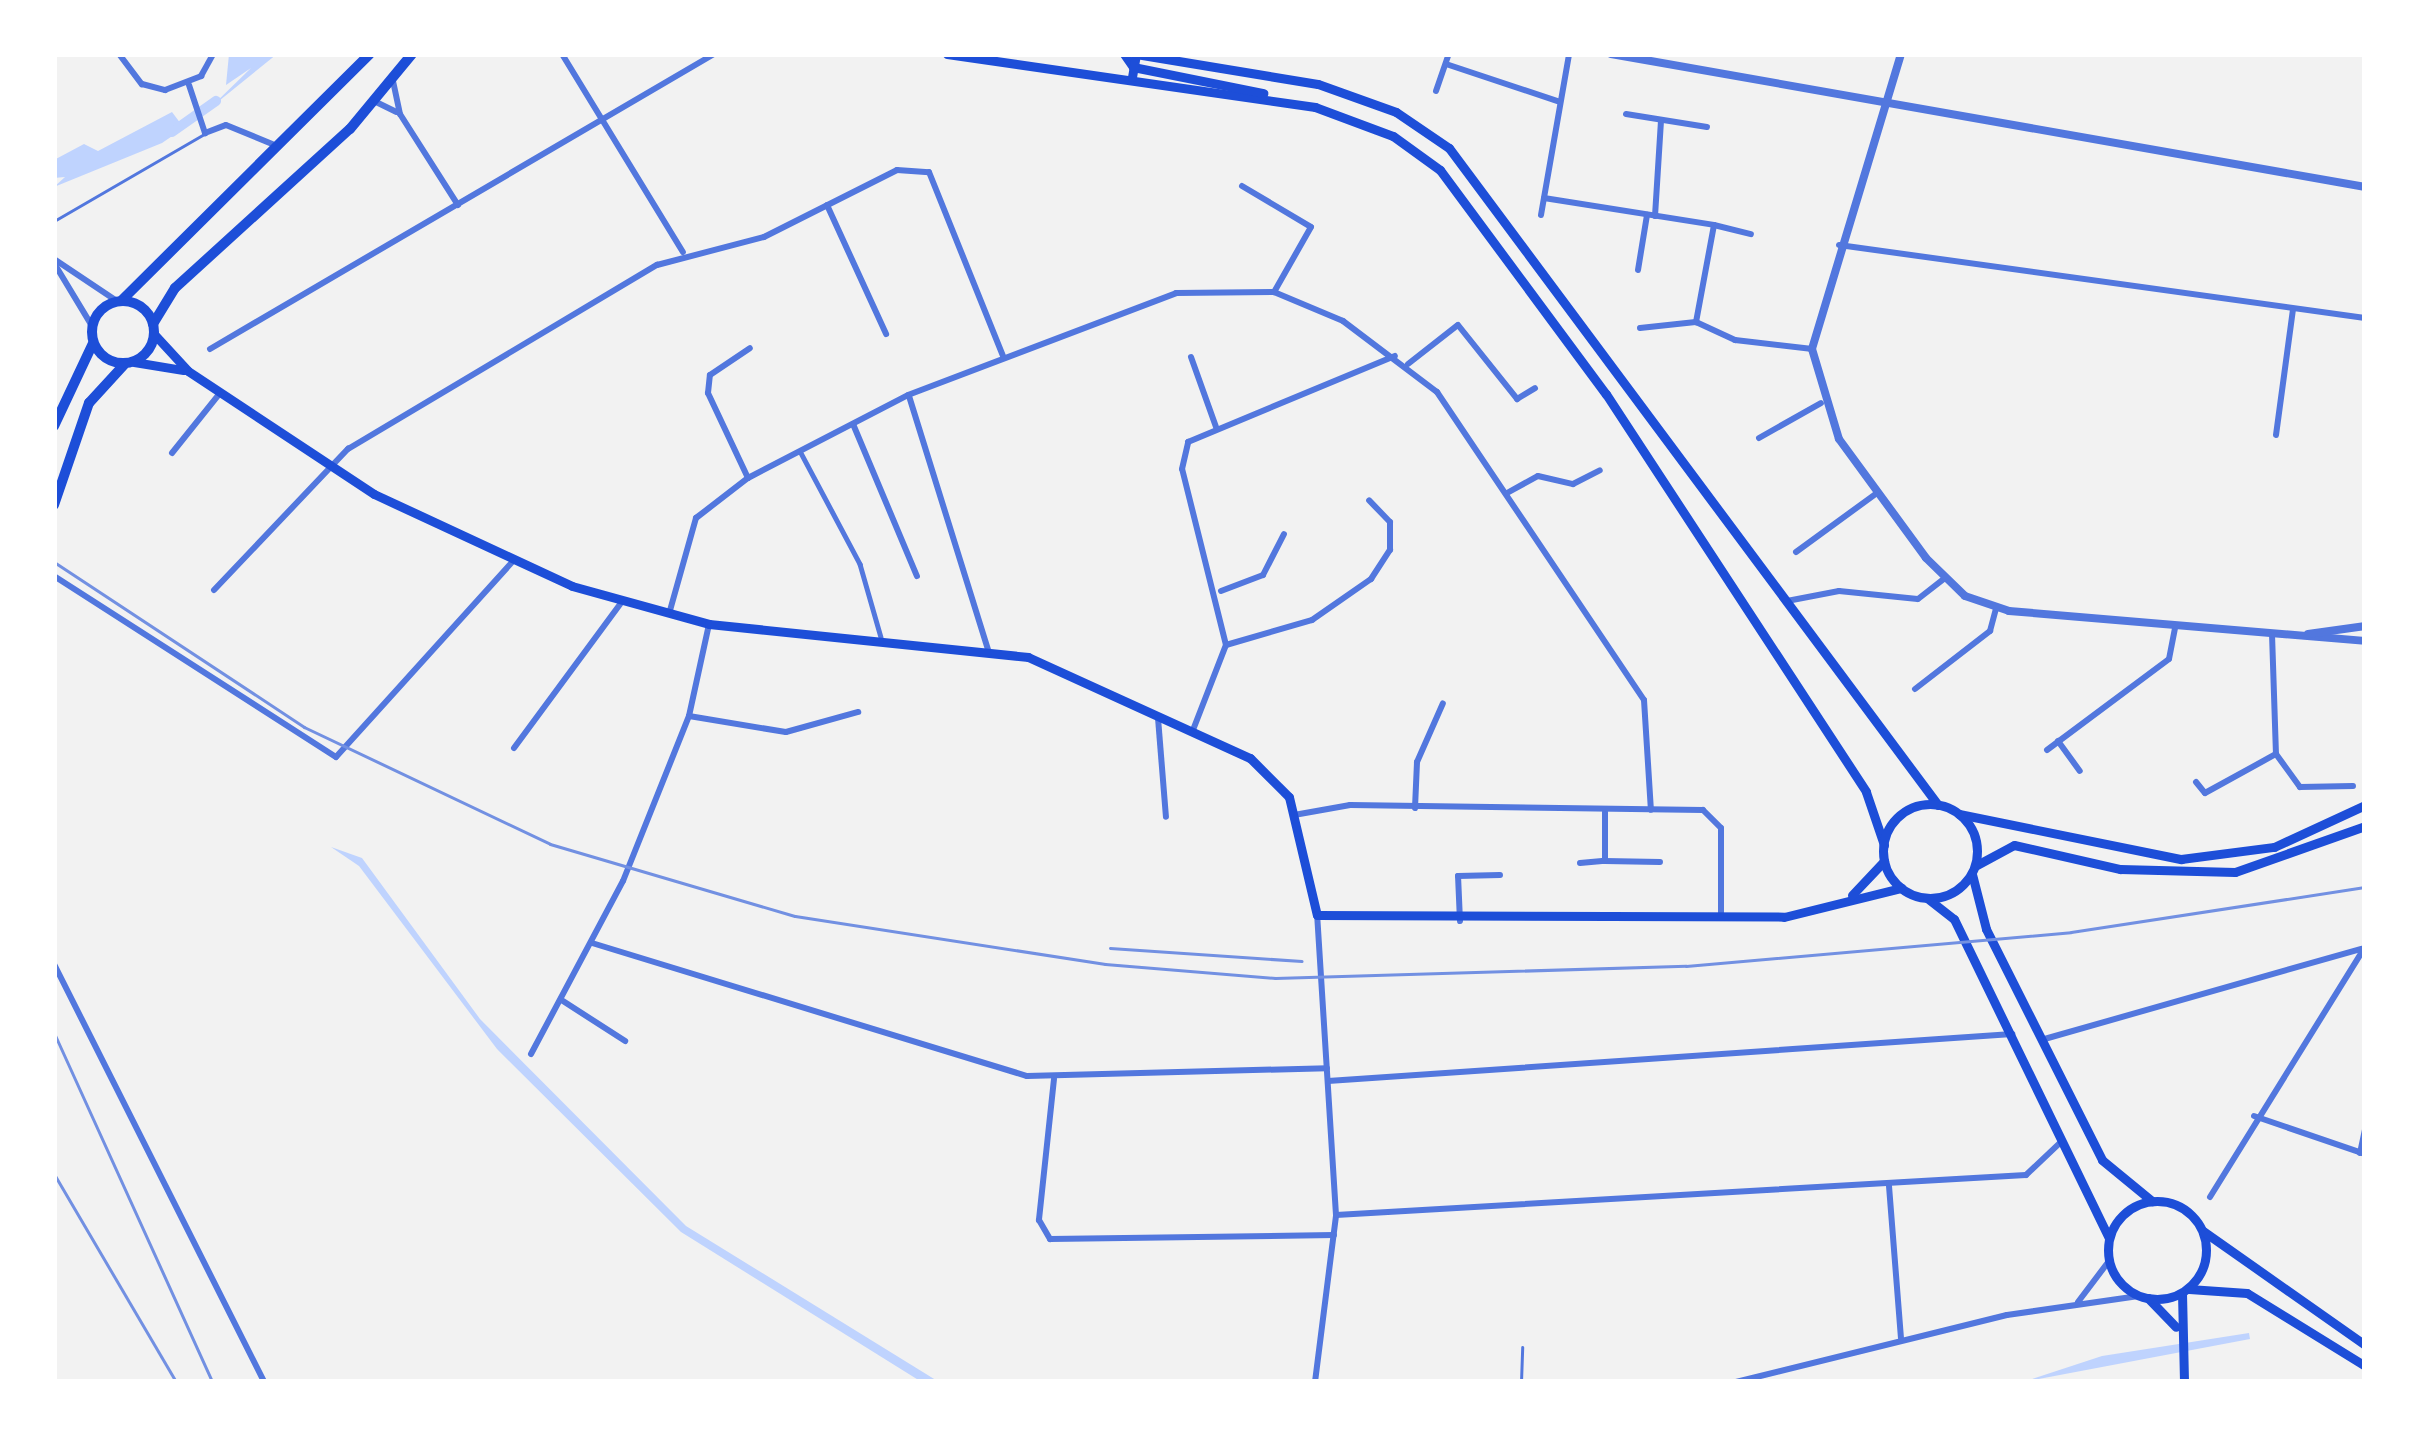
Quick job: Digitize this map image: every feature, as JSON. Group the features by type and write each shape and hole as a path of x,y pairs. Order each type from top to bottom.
{"highway":[{"path":"54,425 93,343 92,326 370,54"},
{"path":"54,505 89,403 130,362 175,288 374,101 412,54"},
{"path":"120,300 154,329"},
{"path":"93,343 130,362"}],"main road":[{"path":"947,54 1133,72 1279,100 1393,136 1451,181 1866,792 1884,845 1884,861 1901,888"},
{"path":"1124,54 1133,72"},
{"path":"1133,72 1136,54 1336,88 1429,131 1489,189 1787,601 1896,763 1938,805 1960,814 2181,859 2274,847 2365,805"},
{"path":"154,329 188,371 326,463 512,562 620,604 709,624 988,650 1193,730 1272,772 1294,815 1317,915 1460,922 1721,920 1801,914 1852,895 1901,888 1927,898 1954,919 2012,1034 2110,1238 2109,1261 2176,1329"},
{"path":"130,362 188,371"},
{"path":"1884,845 1909,809 1938,805"},
{"path":"1960,814 1976,838 1973,870 2040,1041 2102,1160 2152,1201 2182,1208 2203,1232 2365,1345"},
{"path":"1927,898 2014,845 2120,869 2235,872 2365,826"},
{"path":"1852,895 1884,861"},
{"path":"2110,1238 2125,1213 2152,1201"},
{"path":"2184,1382 2176,1329 2185,1291 2205,1263 2203,1232"},
{"path":"2143,1297 2185,1291 2247,1293 2365,1366"}],"street":[{"path":"119,54 148,87 189,83 213,54"},
{"path":"562,54 683,252"},
{"path":"210,350 714,54"},
{"path":"1436,91 1449,54"},
{"path":"1541,215 1569,54"},
{"path":"1611,54 2365,187"},
{"path":"1901,54 1839,245 1812,349 1821,403 1877,493 1946,578 1996,608 2365,641"},
{"path":"1446,64 1560,102"},
{"path":"394,77 400,114 461,204"},
{"path":"189,83 205,133 226,125 272,144"},
{"path":"374,101 400,114"},
{"path":"1626,114 1706,128"},
{"path":"1638,270 1651,215 1661,120"},
{"path":"214,590 326,463 683,252 764,237 897,170 929,172 1004,356"},
{"path":"1242,186 1311,227 1274,292"},
{"path":"1544,198 1751,234"},
{"path":"827,205 886,334"},
{"path":"1696,322 1714,225"},
{"path":"1839,245 2365,318"},
{"path":"54,261 120,300"},
{"path":"54,261 92,326"},
{"path":"669,616 696,518 748,478 908,394 1176,293 1274,292 1408,364 1507,493 1644,700 1651,810"},
{"path":"2276,435 2293,310"},
{"path":"1640,328 1696,322 1736,340 1812,349"},
{"path":"1408,364 1458,325 1514,401 1535,388"},
{"path":"748,478 708,393 710,376 750,348"},
{"path":"1193,730 1226,645 1221,591 1182,470 1188,442 1395,356"},
{"path":"1191,357 1216,427"},
{"path":"1196,370 1207,365"},
{"path":"172,453 220,393"},
{"path":"908,394 988,650"},
{"path":"1759,438 1821,403"},
{"path":"853,424 917,576"},
{"path":"800,452 860,564 881,637"},
{"path":"1507,493 1538,476 1583,482 1600,470"},
{"path":"1583,482 1589,491"},
{"path":"1796,552 1877,493"},
{"path":"1226,645 1312,620 1370,579 1390,550 1375,496"},
{"path":"1221,591 1263,575 1270,540 1284,534"},
{"path":"54,576 344,756 512,562"},
{"path":"1787,601 1839,591 1918,599 1946,578"},
{"path":"514,748 620,604"},
{"path":"1915,689 1990,631 1996,608"},
{"path":"531,1054 592,943 689,716 709,624"},
{"path":"2047,750 2169,659 2175,626"},
{"path":"2301,635 2365,626"},
{"path":"2272,634 2276,754 2300,787 2353,786"},
{"path":"1415,808 1417,762 1443,703"},
{"path":"689,716 786,732 858,712"},
{"path":"1158,715 1166,817"},
{"path":"2058,741 2080,771"},
{"path":"2196,782 2205,794 2276,754"},
{"path":"1294,815 1415,808 1651,810 1717,817 1721,920"},
{"path":"1604,812 1605,861"},
{"path":"1580,862 1660,862"},
{"path":"1460,922 1458,876 1501,875"},
{"path":"1315,1382 1336,1215 1317,915"},
{"path":"592,943 1054,1079 1327,1068"},
{"path":"2040,1041 2363,948"},
{"path":"2210,1197 2254,1116 2351,980 2363,948"},
{"path":"54,964 264,1382"},
{"path":"563,1001 626,1041"},
{"path":"1328,1081 2012,1034"},
{"path":"1054,1079 1040,1220 1063,1244 1334,1235"},
{"path":"2254,1116 2362,1154 2365,1129"},
{"path":"1336,1215 1889,1186 2036,1172 2063,1138"},
{"path":"1889,1186 1901,1340"},
{"path":"2075,1304 2109,1261"},
{"path":"1736,1382 1901,1340 2075,1304 2143,1297"}],"lane":[{"path":"54,221 205,133"},
{"path":"1521,1382 1522,1347"}],"water":[{"path":"229,54 277,54 209,109 251,68 226,85"},
{"path":"172,112 184,128 162,143 54,187 65,177 54,178 54,160 84,144 98,151"},
{"path":"331,847 362,858 480,1019 686,1226 939,1382 920,1381 681,1232 497,1049 359,866"},
{"path":"2249,1333 2250,1339 2023,1382 2102,1356"}],"waterway":[{"path":"172,132 216,101"}],"railway":[{"path":"54,562 304,727 550,844 795,916 1105,964 1275,978 1686,966 2071,932 2365,887"},
{"path":"1110,948 1302,961"},
{"path":"54,1033 212,1382"},
{"path":"54,1174 176,1382"}]}
